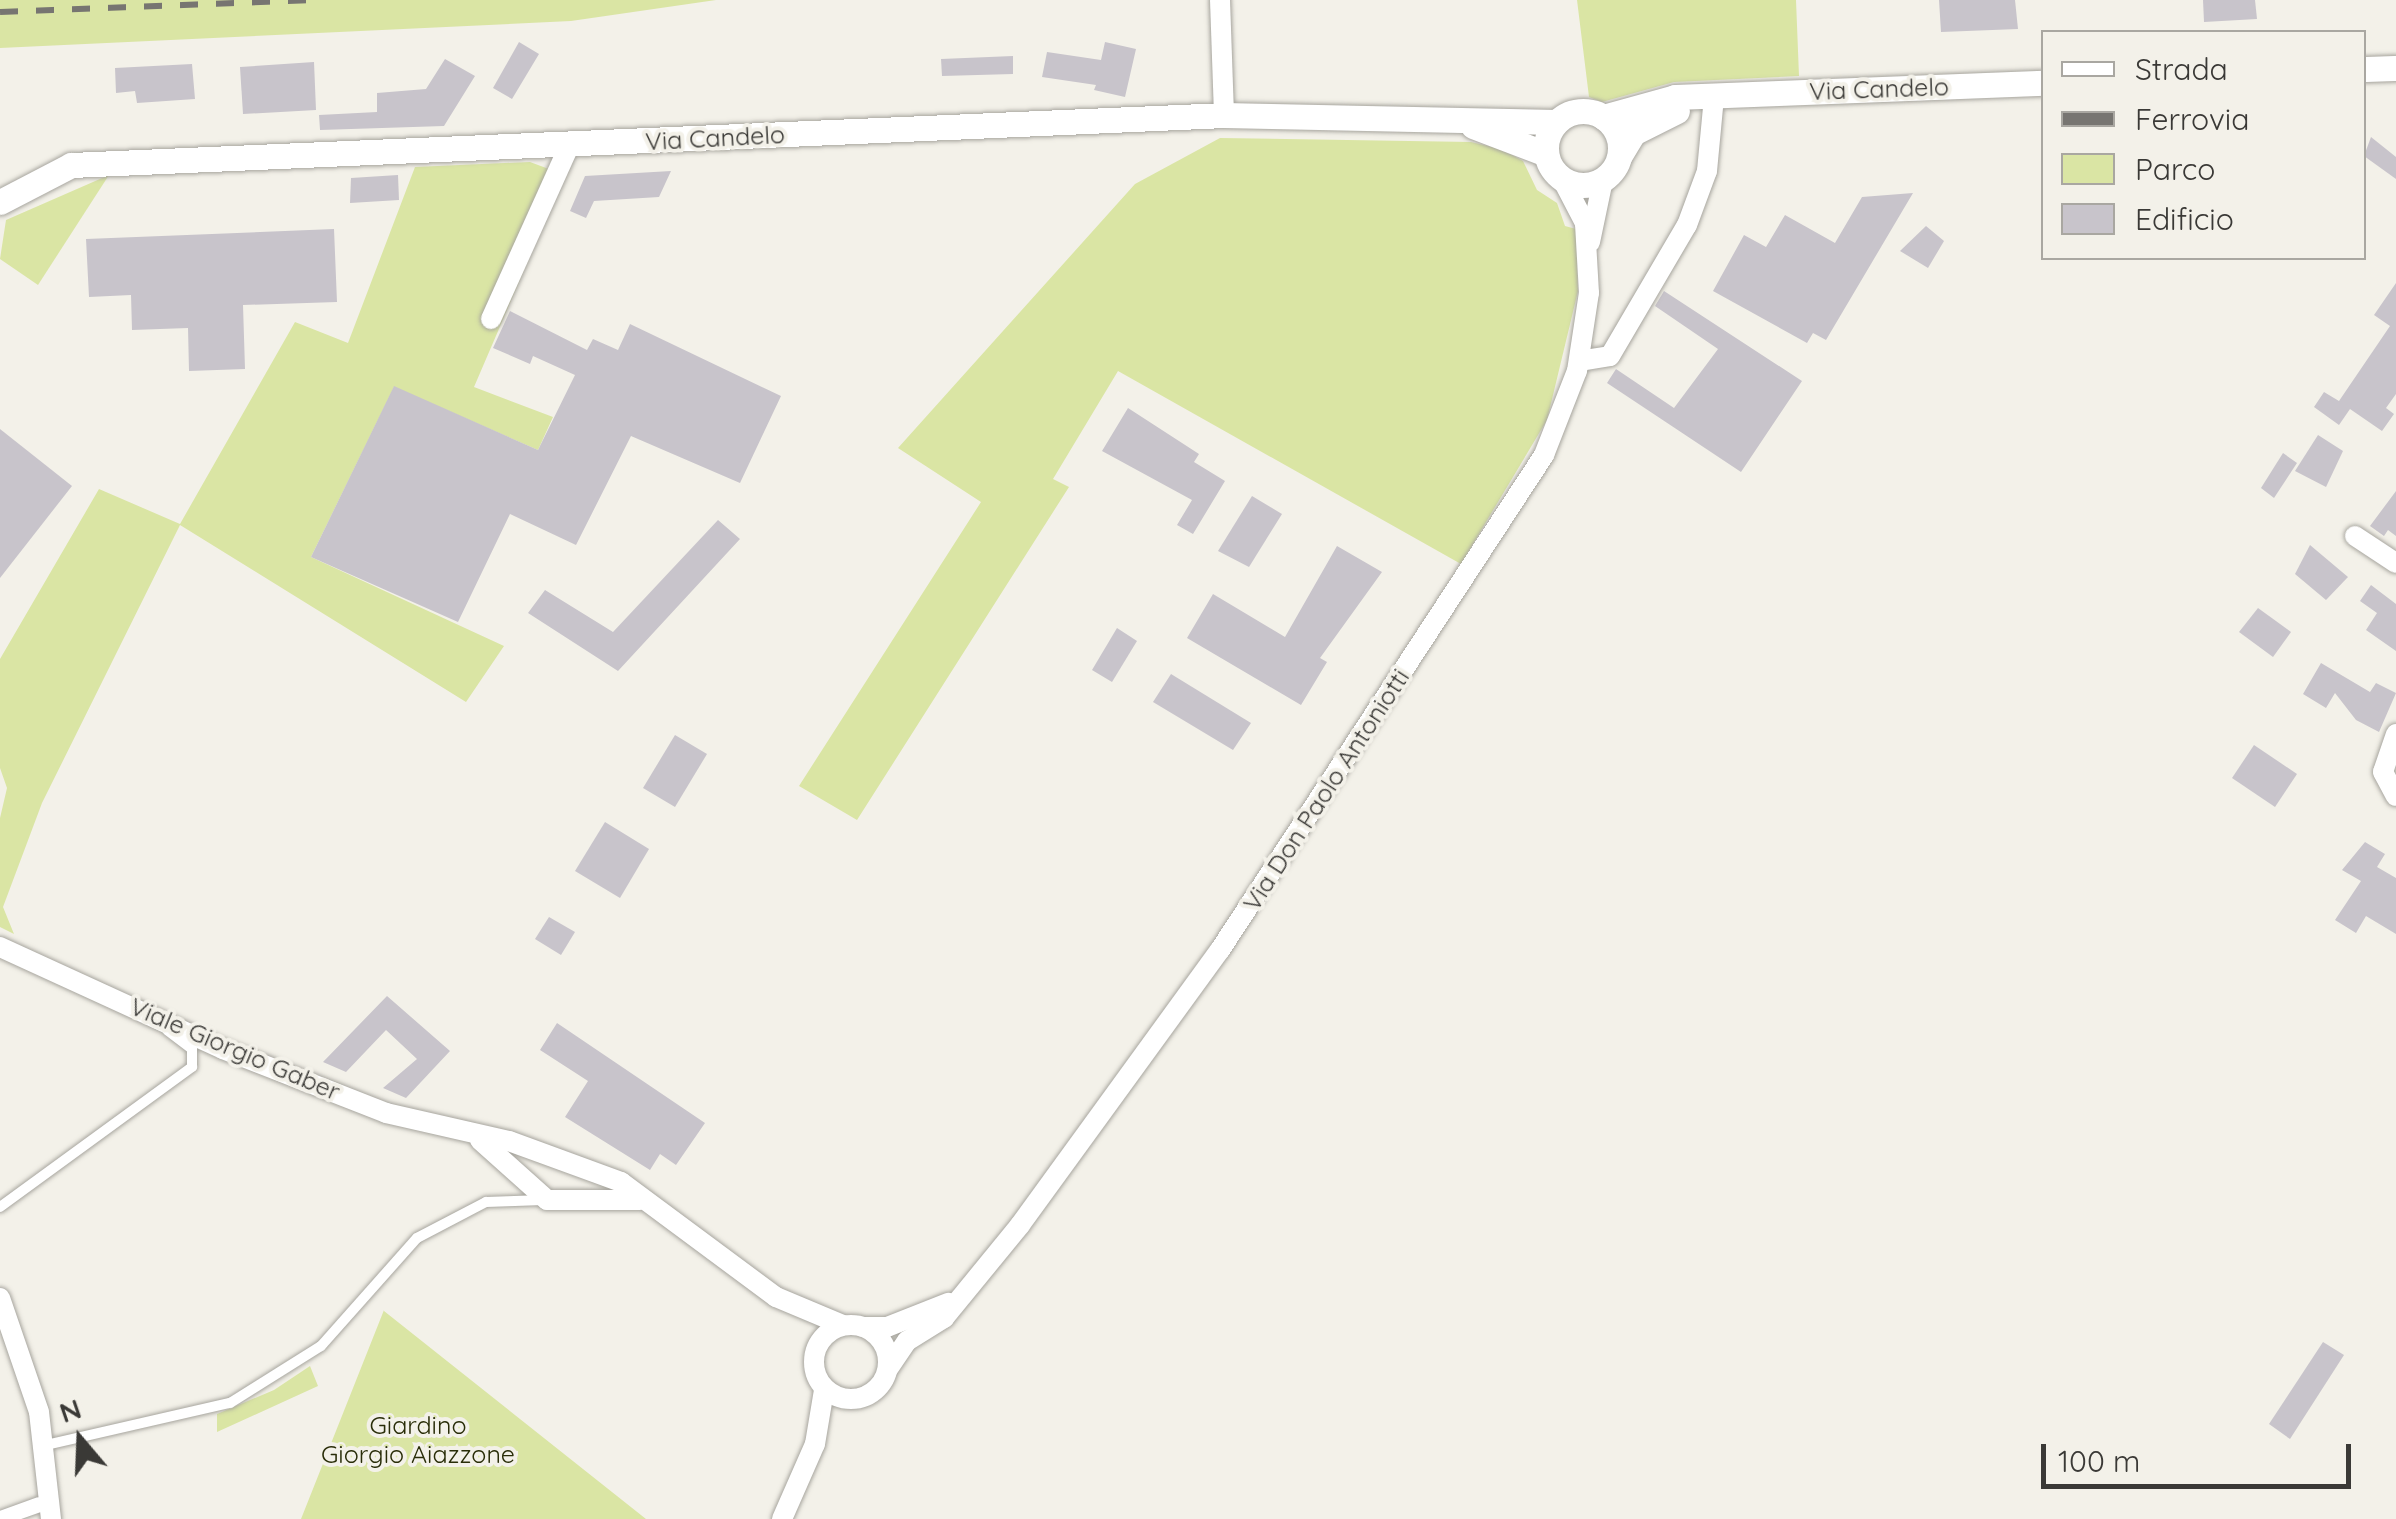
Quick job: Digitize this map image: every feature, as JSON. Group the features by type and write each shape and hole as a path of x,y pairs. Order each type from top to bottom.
{"street":[{"path":"1220,0 1224,115"},
{"path":"2366,69 2396,68"},
{"name":"Via Candelo","path":"1604,117 1675,97 2041,83"},
{"path":"1578,361 1605,365 1687,225 1707,172 1714,97"},
{"name":"Via Candelo","path":"1620,155 1650,120 1714,97"},
{"path":"1584,110 1604,117 1617,133 1620,155 1603,180 1582,186 1562,179 1546,154 1556,122 1584,110"},
{"name":"Via Candelo","path":"0,202 71,165 1224,115 1556,122"},
{"name":"Via Candelo","path":"1439,118 1496,132 1546,154"},
{"path":"491,319 570,144"},
{"name":"Via Don Paolo Antoniotti","path":"1562,179 1590,244"},
{"name":"Via Don Paolo Antoniotti","path":"888,1369 907,1341 944,1318 967,1292 1220,950 1544,455 1578,361 1590,244 1603,180"},
{"path":"2354,536 2396,563"},
{"path":"2396,734 2384,772 2396,796"},
{"name":"Viale Giorgio Gaber","path":"0,947 386,1113 580,1164 650,1202 776,1297 853,1326"},
{"name":"Viale Giorgio Gaber","path":"474,1137 547,1200"},
{"path":"547,1200 623,1195 650,1202"},
{"name":"Via Don Paolo Antoniotti","path":"853,1326 887,1327 967,1292"},
{"name":"Viale Giorgio Gaber","path":"776,1297 814,1352"},
{"path":"0,1298 32,1380 46,1446 45,1512 0,1518"},
{"path":"815,1444 862,1398 879,1387 888,1369 886,1348 853,1326 825,1335 814,1352 814,1372 824,1390 842,1399 862,1398"},
{"path":"782,1519 815,1444 824,1390"}],"lane":[{"path":"0,1207 192,1068 192,1050 152,1014"},
{"path":"46,1446 230,1404 321,1346 417,1238 486,1202 547,1200"}],"green space":[{"path":"0,0 716,0 571,21 0,48"},
{"path":"1577,0 1796,0 1799,76 1674,82 1602,102 1589,97"},
{"path":"1220,138 1471,142 1501,149 1523,161 1537,190 1557,203 1565,226 1576,229 1578,291 1547,420 1461,564 1118,371 1053,479 1069,487 857,820 799,786 981,502 898,448 1135,184"},
{"path":"530,162 565,175 474,387 553,417 538,450 394,387 311,557 504,646 466,702 180,525 42,803 3,907 14,934 0,927 0,818 7,788 0,768 0,659 99,489 180,524 295,322 348,343 415,167"},
{"path":"109,175 38,285 0,259 6,220"},
{"name":"Giardino Giorgio Aiazzone","path":"384,1311 646,1519 301,1519"},
{"path":"310,1366 318,1386 217,1432 217,1414 274,1390"}],"building":[{"path":"1939,0 2015,0 2018,29 1941,32"},
{"path":"2203,0 2255,0 2257,19 2204,22"},
{"path":"519,42 539,54 512,99 493,88"},
{"path":"1105,42 1136,49 1125,97 1094,90 1096,85 1042,77 1047,52 1101,60"},
{"path":"1013,56 1013,74 942,76 941,59"},
{"path":"445,59 475,76 444,126 320,130 319,115 377,112 377,93 426,89"},
{"path":"314,62 316,110 243,114 240,67"},
{"path":"192,64 195,99 137,103 135,91 116,93 115,68"},
{"path":"2371,137 2396,157 2396,179 2366,157"},
{"path":"671,171 659,197 594,201 586,218 570,211 585,176"},
{"path":"398,175 399,200 350,203 351,178"},
{"path":"1913,193 1826,340 1813,333 1807,343 1713,291 1744,235 1766,247 1785,215 1835,243 1862,197"},
{"path":"1926,226 1944,241 1928,268 1900,251"},
{"path":"334,229 337,302 243,305 245,369 189,371 188,328 132,330 131,295 89,297 86,239"},
{"path":"2396,283 2396,394 2386,408 2394,414 2382,431 2350,409 2339,425 2314,407 2324,392 2339,401 2390,326 2374,315"},
{"path":"1664,291 1802,381 1741,472 1607,383 1616,369 1674,408 1718,349 1655,306"},
{"path":"510,311 587,350 593,339 618,350 630,324 781,396 740,483 631,436 576,545 510,514 458,622 311,557 394,386 538,450 575,375 533,356 530,364 493,348"},
{"path":"1128,408 1199,454 1194,462 1225,481 1193,534 1177,525 1192,500 1102,451"},
{"path":"0,429 72,486 0,578"},
{"path":"2318,435 2343,451 2326,487 2295,471"},
{"path":"2283,453 2297,463 2274,498 2261,488"},
{"path":"2396,491 2396,536 2388,530 2384,536 2370,526"},
{"path":"1252,496 1282,514 1249,567 1218,551"},
{"path":"718,520 740,539 618,671 528,613 545,590 613,632"},
{"path":"2310,545 2348,577 2326,600 2295,574"},
{"path":"1337,546 1382,572 1320,658 1327,662 1301,705 1187,638 1213,594 1285,637"},
{"path":"2371,585 2396,604 2396,651 2366,630 2377,613 2360,601"},
{"path":"2258,608 2291,632 2273,657 2239,632"},
{"path":"1117,628 1137,641 1112,682 1092,670"},
{"path":"2321,663 2370,692 2376,683 2396,693 2379,732 2356,720 2335,693 2326,708 2303,694"},
{"path":"1171,674 1251,723 1233,750 1153,702"},
{"path":"675,735 707,754 675,807 643,788"},
{"path":"2254,745 2297,774 2275,807 2232,778"},
{"path":"605,822 649,849 620,898 575,871"},
{"path":"2365,842 2385,854 2377,867 2396,878 2396,934 2366,916 2356,933 2335,920 2361,881 2342,870"},
{"path":"549,917 575,932 561,955 535,939"},
{"path":"387,996 450,1051 406,1098 383,1088 417,1059 386,1030 346,1072 323,1062"},
{"path":"557,1023 705,1123 676,1165 660,1154 650,1170 565,1117 588,1081 540,1050"},
{"path":"2323,1342 2344,1355 2290,1439 2269,1424"}],"railway":[{"path":"0,12 308,0"}]}
